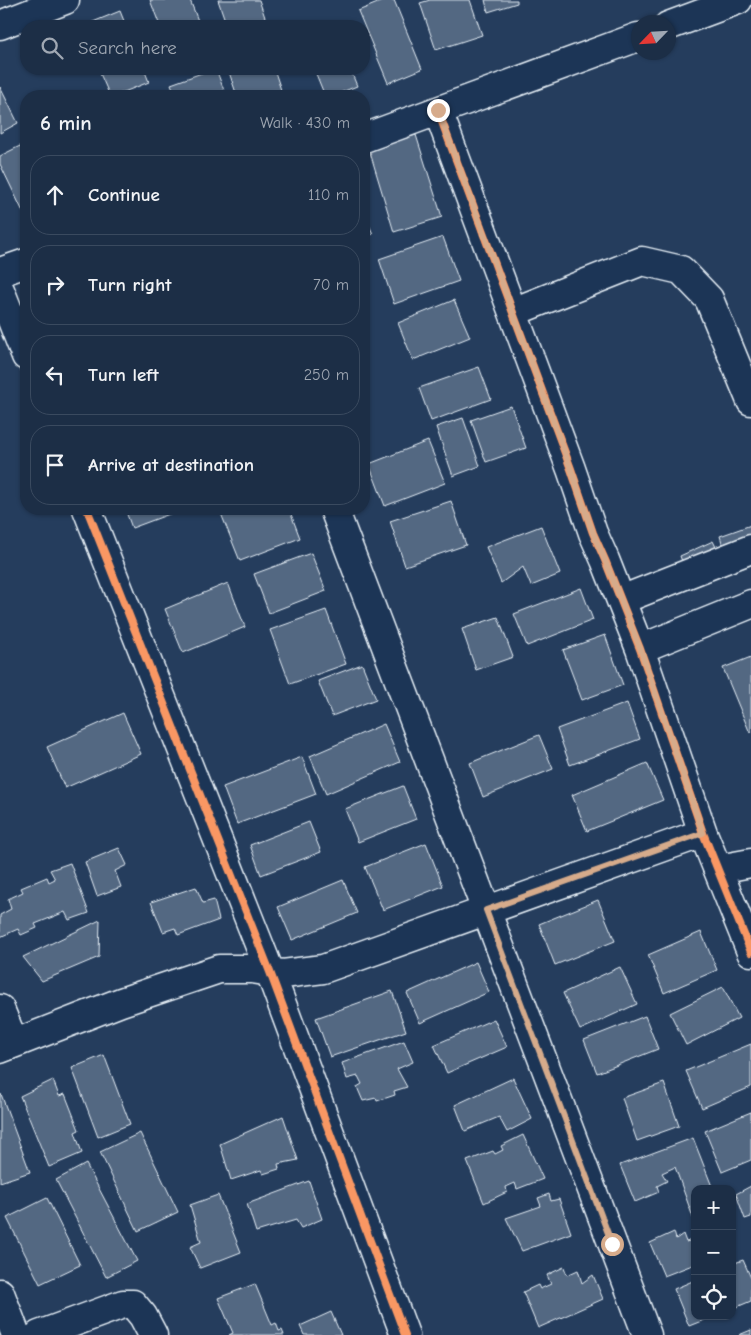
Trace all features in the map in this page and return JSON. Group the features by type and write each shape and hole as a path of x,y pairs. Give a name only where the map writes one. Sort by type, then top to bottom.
{"street":[{"path":"0,25 65,0"},
{"path":"676,23 738,0"},
{"path":"370,136 631,40"},
{"path":"438,110 571,469 590,526 640,648 703,833 751,952"},
{"path":"513,312 642,261 681,270 709,299 751,401"},
{"path":"0,272 20,265"},
{"path":"0,290 20,341"},
{"path":"89,515 270,972 405,1335"},
{"path":"336,515 647,1335"},
{"path":"621,600 751,549"},
{"path":"640,648 751,604"},
{"path":"0,1009 7,1046 121,1002 219,969 252,969 283,974 323,969 703,833"},
{"path":"718,869 751,863"},
{"path":"0,1293 16,1335"},
{"path":"39,1335 123,1304 132,1304 143,1316 153,1335"}],"building":[{"path":"150,0 190,0 198,20 158,20"},
{"path":"218,0 259,0 266,20 225,20"},
{"path":"385,0 394,0 422,69 388,83 370,40 370,20 362,20 358,11"},
{"path":"430,0 470,0 482,35 436,50 420,3"},
{"path":"485,0 517,0 517,3 488,12"},
{"path":"120,11 124,20 98,20"},
{"path":"101,75 146,75 149,82 129,90 107,90"},
{"path":"196,75 218,75 224,90 174,90 171,84"},
{"path":"230,75 276,75 281,90 235,90"},
{"path":"316,75 352,75 357,86 347,90 323,90"},
{"path":"0,87 18,123 0,133"},
{"path":"416,135 442,217 394,232 370,149"},
{"path":"20,146 20,206 0,164 0,156"},
{"path":"443,237 459,281 394,304 379,259"},
{"path":"454,300 470,337 413,360 398,323"},
{"path":"479,367 491,399 431,421 419,388"},
{"path":"511,406 526,448 486,462 471,420"},
{"path":"463,418 480,466 453,476 436,427"},
{"path":"428,441 445,483 385,506 370,464"},
{"path":"451,501 466,545 405,566 390,521"},
{"path":"127,515 167,515 132,528"},
{"path":"222,515 291,515 300,538 240,561"},
{"path":"751,525 751,539 724,549 720,536"},
{"path":"541,526 560,574 531,586 523,567 501,583 486,547"},
{"path":"713,541 717,549 683,564 680,556"},
{"path":"311,553 326,591 269,613 254,574"},
{"path":"228,583 245,627 183,653 165,609"},
{"path":"581,588 593,620 527,646 514,614"},
{"path":"326,610 346,664 290,684 270,630"},
{"path":"498,617 513,657 476,670 462,629"},
{"path":"605,635 623,685 582,700 563,650"},
{"path":"751,657 751,733 750,733 723,668"},
{"path":"362,664 376,699 332,716 318,681"},
{"path":"627,703 640,739 570,765 557,729"},
{"path":"123,713 141,754 65,788 47,747"},
{"path":"384,724 400,762 326,794 310,756"},
{"path":"539,735 553,769 483,797 470,763"},
{"path":"302,757 316,794 237,824 223,787"},
{"path":"647,763 663,800 587,831 572,795"},
{"path":"403,786 416,819 358,842 345,809"},
{"path":"309,822 321,852 261,875 250,845"},
{"path":"426,843 443,886 383,910 365,867"},
{"path":"119,848 127,865 115,871 121,887 97,896 85,862"},
{"path":"70,863 89,913 69,920 65,912 35,924 37,928 21,935 18,929 0,937 0,915 11,909 8,899 23,892 21,888 47,877 49,882 55,879 50,870"},
{"path":"343,880 357,913 292,940 278,907"},
{"path":"196,887 203,903 214,900 219,920 178,935 175,928 163,932 151,902"},
{"path":"598,900 615,941 555,965 539,924"},
{"path":"100,920 99,957 42,981 23,957"},
{"path":"701,932 717,970 664,993 648,955"},
{"path":"476,962 489,992 420,1023 407,993"},
{"path":"620,967 637,1004 580,1030 563,993"},
{"path":"723,987 739,1018 686,1045 670,1013"},
{"path":"392,991 406,1031 330,1057 316,1018"},
{"path":"645,1016 658,1049 597,1073 584,1040"},
{"path":"494,1019 507,1047 447,1073 434,1045"},
{"path":"404,1041 413,1062 397,1069 407,1087 394,1091 395,1095 377,1101 376,1098 363,1101 357,1087 362,1084 358,1076 347,1079 342,1063"},
{"path":"751,1044 751,1087 702,1108 686,1071"},
{"path":"104,1055 130,1124 98,1137 72,1068"},
{"path":"513,1078 532,1119 507,1132 499,1117 465,1131 455,1105"},
{"path":"53,1080 59,1096 65,1094 79,1130 75,1132 82,1153 49,1167 20,1096"},
{"path":"664,1083 679,1126 637,1141 622,1098"},
{"path":"0,1095 30,1172 0,1182"},
{"path":"751,1112 751,1160 722,1172 705,1131"},
{"path":"283,1116 298,1160 278,1164 279,1169 263,1174 261,1170 231,1180 220,1144"},
{"path":"140,1133 178,1212 138,1231 100,1152"},
{"path":"523,1135 543,1179 517,1189 515,1183 506,1187 507,1192 484,1203 467,1161 493,1151 495,1154 503,1150 501,1146"},
{"path":"693,1138 711,1185 691,1185 691,1212 675,1167 662,1173 667,1181 657,1186 659,1192 635,1202 620,1165"},
{"path":"86,1164 137,1261 106,1277 56,1180"},
{"path":"309,1181 322,1219 301,1228 296,1220 256,1232 247,1204"},
{"path":"751,1186 751,1217 745,1219 736,1194"},
{"path":"549,1194 551,1201 559,1199 571,1233 522,1251 506,1218 541,1206 538,1198"},
{"path":"218,1195 241,1252 200,1268 190,1247 201,1242 190,1205"},
{"path":"47,1198 80,1265 40,1284 7,1218"},
{"path":"674,1232 676,1239 683,1234 686,1242 691,1240 691,1266 664,1276 650,1243"},
{"path":"743,1260 751,1278 751,1301 736,1307 736,1275 736,1263"},
{"path":"564,1267 567,1275 578,1270 582,1283 593,1275 603,1299 538,1328 523,1292 538,1285 540,1289 551,1284 547,1275"},
{"path":"691,1282 691,1320 704,1320 689,1326 674,1289"},
{"path":"255,1284 272,1325 276,1323 279,1331 282,1330 284,1335 229,1335 233,1333 218,1298"},
{"path":"331,1312 341,1335 304,1335 300,1326"},
{"path":"751,1330 751,1335 739,1335"}],"cycle path":[{"path":"438,111 593,533 640,649 703,833 751,952"},
{"path":"89,515 270,972 405,1335"}],"route":[{"path":"438,110 593,533 640,648 703,833 486,910 612,1244"}]}
